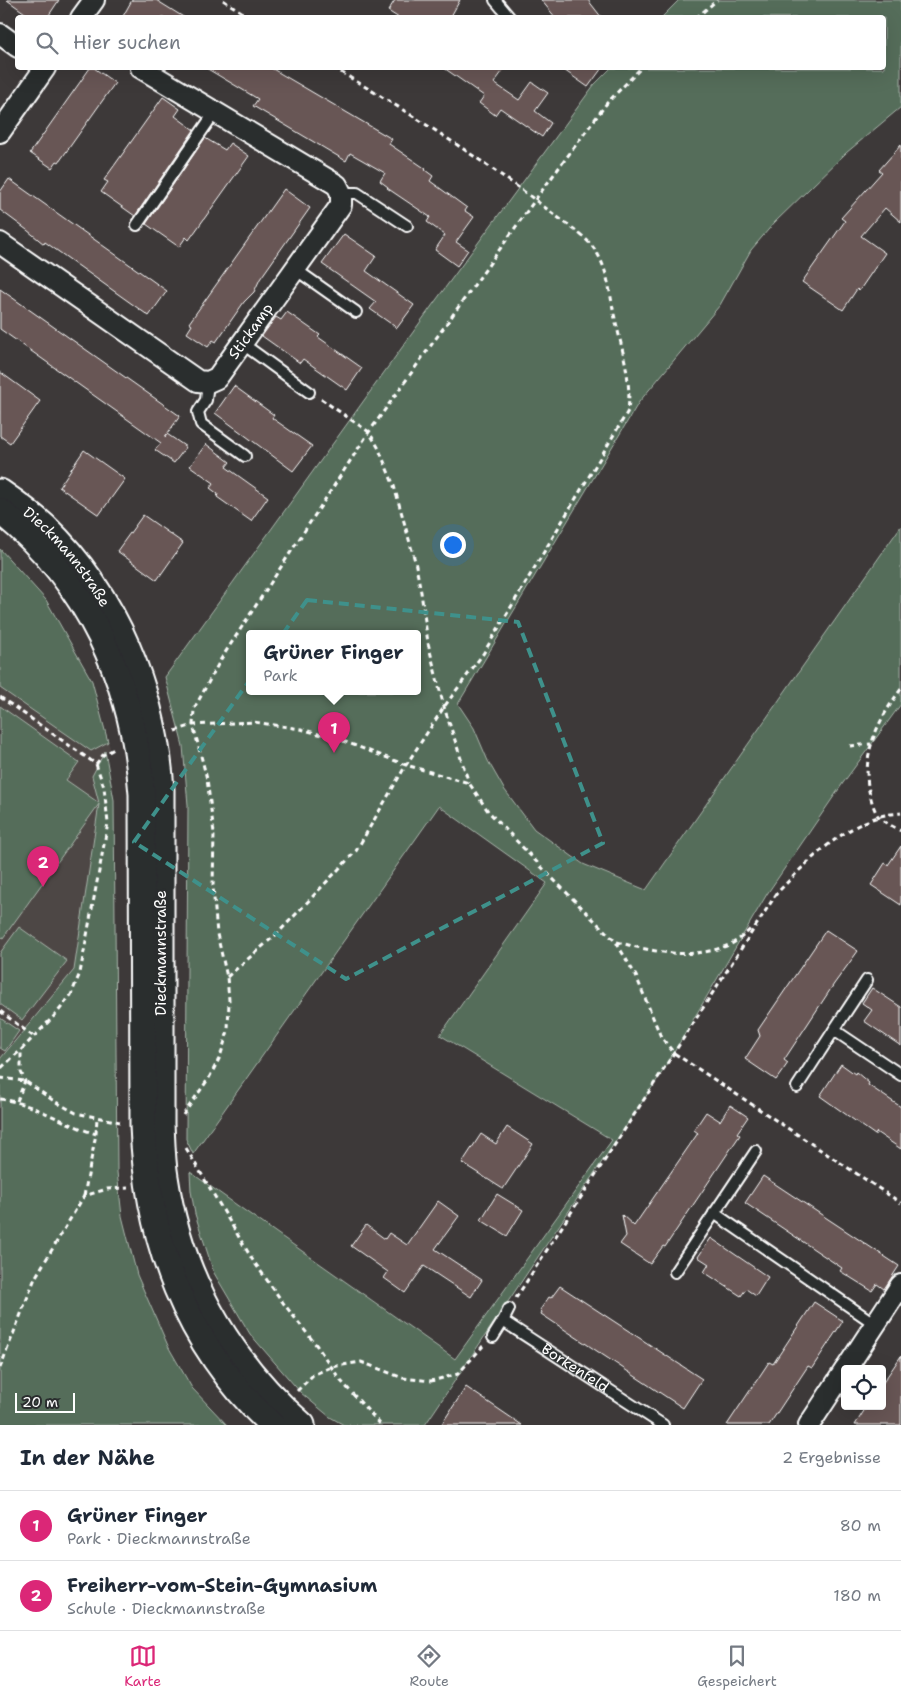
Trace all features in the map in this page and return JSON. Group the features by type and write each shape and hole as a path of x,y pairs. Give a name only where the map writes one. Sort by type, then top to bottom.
{"street":[{"path":"83,15 94,0"},
{"path":"0,34 15,45"},
{"path":"0,132 44,70"},
{"path":"144,70 337,185 341,193"},
{"name":"Stickamp","path":"208,382 217,378 243,344 340,205 341,193"},
{"path":"0,242 198,381 208,382"},
{"name":"Dieckmannstraße","path":"0,492 45,527 85,574 114,620 130,654 143,689 156,738 160,782 161,1124 164,1175 168,1199 185,1259 213,1318 241,1361 260,1385 302,1425"},
{"name":"Dieckmannstraße","path":"0,511 37,546 74,591 109,652 128,706 139,756 142,794 143,1125 144,1166 152,1212 168,1267 197,1330 227,1375 272,1425"},
{"path":"848,1365 901,1286"},
{"path":"809,1425 841,1376"}],"lane":[{"path":"495,0 508,15"},
{"path":"136,225 215,112"},
{"path":"341,193 357,193 407,226"},
{"path":"295,269 356,312"},
{"path":"243,344 309,392"},
{"path":"208,382 206,400 198,412 201,424 245,456"},
{"path":"797,1087 867,980"},
{"path":"834,1030 901,1075"},
{"path":"675,1272 756,1151"},
{"path":"714,1213 875,1324"},
{"path":"493,1337 509,1309"},
{"name":"Borkenfeld","path":"503,1321 663,1425"}],"path":[{"path":"222,0 247,15"},
{"path":"700,15 717,0"},
{"path":"226,977 278,934 356,851 406,765 483,654 628,411 630,397 628,379 604,266 596,251 579,234 535,200 406,111 337,70"},
{"path":"183,1123 184,1114 209,1078 220,1057 228,1031 229,1000 217,934 213,886 214,832 208,788 193,725 194,708 221,660 369,432 535,200 608,103 639,70"},
{"path":"309,392 369,432 378,447 394,486 407,530 421,592 428,644 444,708 469,783 488,811 616,942 636,976 661,1037 674,1053 901,1203"},
{"path":"901,689 883,717 871,744 867,765 870,796 879,817 901,831"},
{"path":"0,697 96,764 104,787 108,823 80,973 62,1007 0,1069"},
{"path":"173,732 193,725 254,722 300,729 343,741 406,765 469,783"},
{"path":"850,746 871,744"},
{"path":"96,764 103,755 121,746"},
{"path":"509,1309 777,893 804,865 854,828 879,817 901,813"},
{"path":"616,942 645,950 674,954 699,953 732,944 756,925"},
{"path":"0,1011 34,1037"},
{"path":"17,1101 25,1081 21,1072 21,1050"},
{"path":"0,1078 25,1081 54,1101 76,1113 115,1120 126,1124"},
{"path":"0,1099 17,1101 74,1127 96,1134"},
{"path":"0,1368 35,1278 84,1196 96,1134 97,1118"},
{"path":"185,1141 186,1150 252,1259 331,1367 380,1425"},
{"path":"84,1196 107,1189 131,1188"},
{"path":"293,1396 300,1386 313,1375 331,1367 361,1362 403,1378 431,1381 458,1374 493,1337"}],"highlighted area":[{"path":"307,600 518,622 603,843 346,979 134,842"}],"shaded area":[{"path":"0,549 46,600 92,681 110,748 103,755 99,804 74,970 0,1059"}],"green space":[{"path":"679,0 901,0 901,107 846,153 774,223 751,250 720,305 639,402 458,704 474,728 488,761 504,789 534,829 583,864 646,890 901,526 901,704 843,783 767,894 663,1071 425,1425 344,1425 330,1417 301,1393 250,1334 214,1273 195,1214 190,1172 455,1359 612,1140 440,1035 547,883 439,806 193,1154 186,1139 188,805 183,746 165,677 434,303 594,85 609,70 886,70 886,15 664,15"},
{"path":"0,549 46,600 92,681 108,742 91,751 0,688"},
{"path":"0,706 79,762 66,780 99,803 92,776 105,751 114,800 117,1172 122,1216 137,1275 169,1348 192,1388 227,1425 0,1425 0,1059 74,970 99,804 3,938 0,936"},
{"path":"19,927 67,961 22,1020 0,1004 0,953"},
{"path":"0,1018 19,1031 5,1051 0,1048"}],"building":[{"path":"7,0 59,0 49,15 28,15"},
{"path":"132,0 156,0 180,15 124,15"},
{"path":"395,0 460,0 452,15 394,15 388,11"},
{"path":"541,0 588,0 600,15 554,15"},
{"path":"89,70 97,70 115,83 59,162 57,161 52,168 30,153"},
{"path":"209,70 274,70 392,139 389,144 426,169 433,176 430,181 467,208 465,211 474,217 456,242 468,250 457,266 435,250 445,235 427,222 430,217 387,188 380,181 385,173 350,153 346,161 253,106 258,99"},
{"path":"447,70 504,70 494,83 519,100 532,82 548,93 535,111 551,123 542,137 500,108 495,115 479,103 484,96"},
{"path":"564,70 601,70 588,87"},
{"path":"163,97 180,109 175,116 194,130 135,216 101,192 108,182 104,180"},
{"path":"205,138 225,150 230,143 249,156 189,240 186,237 179,247 146,224"},
{"path":"901,145 901,222 885,208 861,236 885,253 859,291 857,289 843,310 802,282 845,221 841,218 882,172 879,170"},
{"path":"9,179 167,291 149,316 45,242 44,244 0,210 0,192"},
{"path":"284,189 310,208 260,279 254,292 244,302 216,342 213,340 208,347 187,333 192,325 189,323"},
{"path":"344,234 376,256 366,271 414,305 397,328 370,309 376,302 322,264"},
{"path":"0,289 180,416 167,434 186,447 174,463 155,450 161,443 0,329"},
{"path":"287,312 362,368 347,390 303,359 300,363 262,336 276,317 281,320"},
{"path":"0,372 40,401 10,443 0,436"},
{"path":"234,386 274,415 272,418 312,446 293,471 215,413"},
{"path":"206,444 230,462 226,467 268,497 251,521 217,497 218,494 210,488 214,483 190,466"},
{"path":"84,450 125,479 99,515 59,487"},
{"path":"143,515 183,543 157,580 117,551"},
{"path":"901,846 901,905 871,885 885,863 888,865"},
{"path":"826,930 858,951 784,1060 788,1063 776,1080 745,1059 760,1036 758,1030"},
{"path":"872,988 901,1007 901,1046 864,1021 872,1010 862,1003"},
{"path":"841,1064 855,1074 856,1072 869,1083 868,1085 901,1107 901,1149 876,1132 875,1135 820,1096"},
{"path":"730,1105 748,1117 737,1133 740,1135 665,1247 663,1246 650,1264 620,1244 626,1236 622,1215 634,1226 698,1133 694,1130 706,1112 720,1121"},
{"path":"507,1127 533,1144 503,1189 462,1163 481,1134 496,1144"},
{"path":"763,1176 899,1266 884,1289 877,1284 872,1291 840,1271 842,1268 745,1203"},
{"path":"497,1194 523,1210 507,1236 481,1220"},
{"path":"438,1201 459,1216 435,1249 482,1280 471,1297 424,1266 405,1293 384,1278 388,1272 351,1246 366,1225 385,1239 389,1233 407,1245"},
{"path":"711,1238 768,1277 756,1296 746,1289 741,1296 704,1272 709,1264 698,1257"},
{"path":"560,1286 702,1379 683,1408 541,1314 540,1310"},
{"path":"814,1302 843,1321 812,1368 808,1366 769,1425 727,1425 769,1362 773,1364"},
{"path":"901,1356 901,1425 855,1425 864,1410 886,1410 886,1378"},
{"path":"466,1387 522,1425 441,1425"}],"place":[{"name":"Grüner Finger","path":"334,753"},
{"name":"Freiherr-vom-Stein-Gymnasium","path":"43,887"}]}
